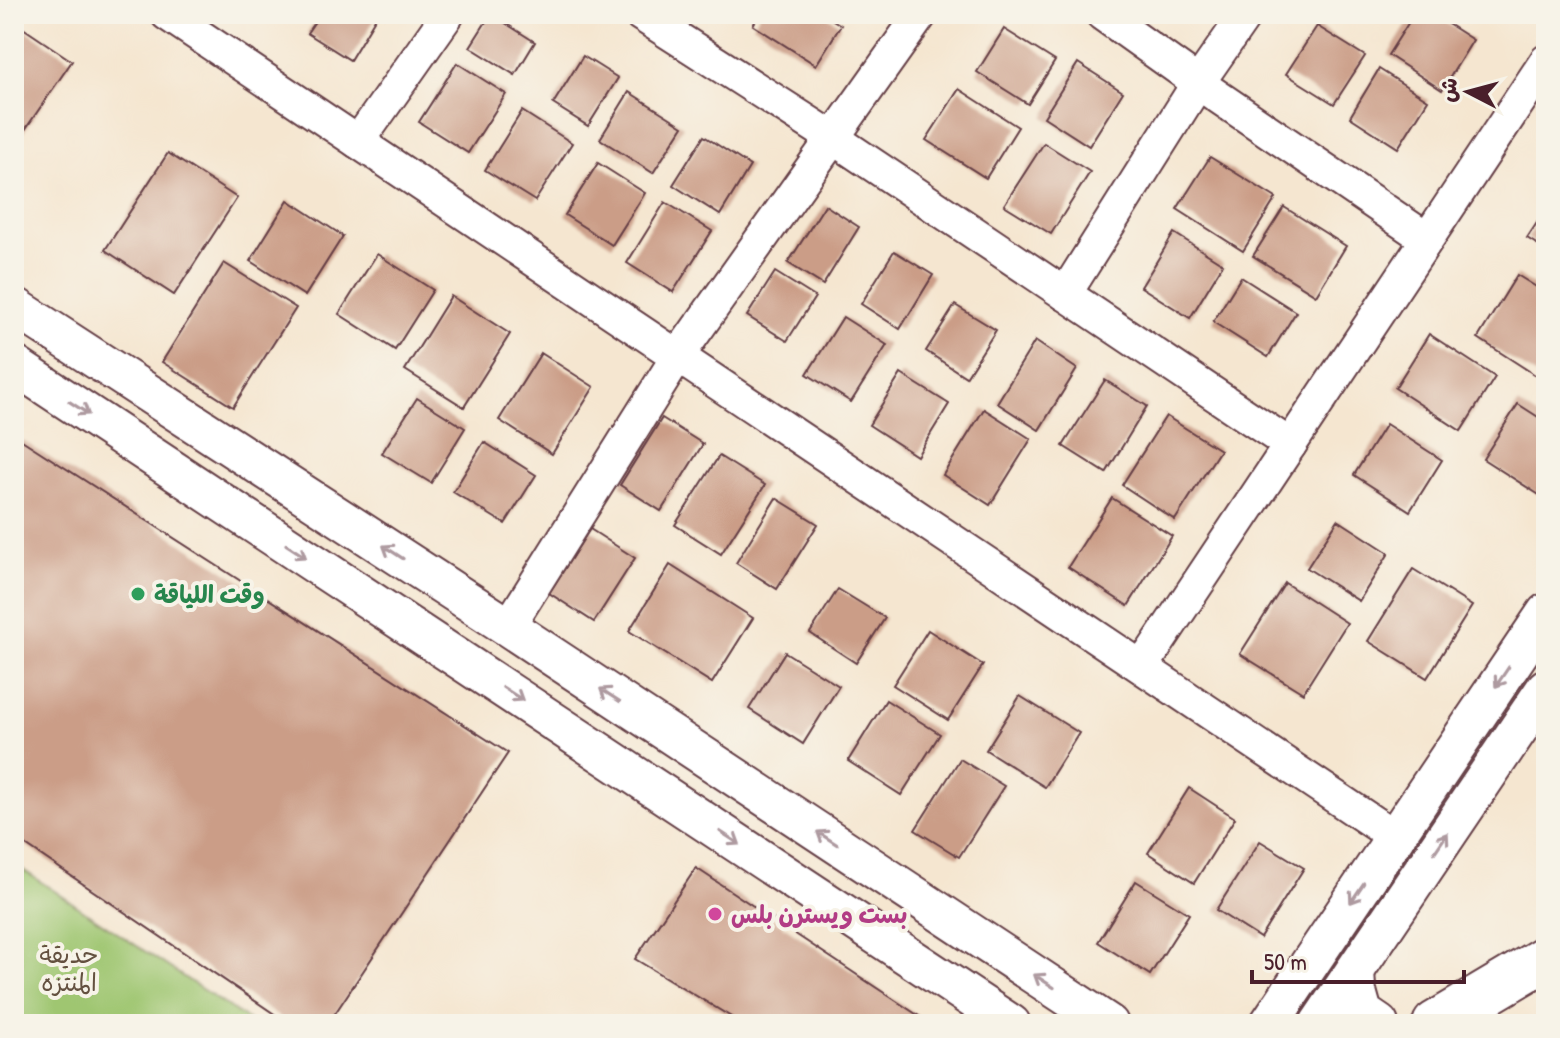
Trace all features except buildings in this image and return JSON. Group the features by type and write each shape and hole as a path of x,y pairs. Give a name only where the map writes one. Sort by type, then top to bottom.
{"main road":[{"path":"1435,1024 1546,958"}],"street":[{"path":"167,14 1395,837"},
{"path":"358,142 448,14"},
{"path":"640,14 833,138 1290,445"},
{"path":"508,627 678,356 921,14"},
{"path":"1102,14 1427,239"},
{"path":"1065,294 1198,83 1246,14"},
{"path":"1142,667 1546,61"},
{"path":"14,306 508,627 1109,1024"},
{"path":"14,365 1011,1024"},
{"path":"1269,1024 1546,613"},
{"path":"1319,1024 1546,688"},
{"path":"1355,971 1363,1013 1379,1024"}],"green space":[{"name":"حديقة المنتزه","path":"14,864 254,1024 14,1024"}],"place":[{"name":"وقت اللياقة","path":"138,594"},
{"name":"بست ويسترن بلس","path":"715,914"}]}
